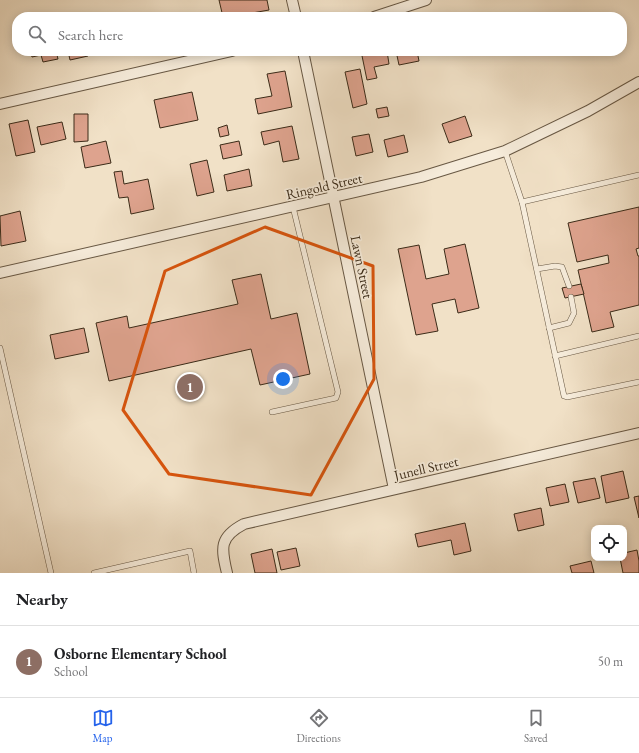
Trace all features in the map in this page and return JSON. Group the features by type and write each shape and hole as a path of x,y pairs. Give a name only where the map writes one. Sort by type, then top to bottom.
{"street":[{"path":"292,0 295,12"},
{"path":"389,12 426,0"},
{"path":"0,104 210,56"},
{"name":"Lawn Street","path":"304,56 394,489"},
{"name":"Ringold Street","path":"0,273 421,177 504,151 588,111 639,82"},
{"name":"Junell Street","path":"227,573 223,553 225,540 232,530 244,524 639,433"}],"lane":[{"path":"504,151 522,202 564,396 567,398 639,382"},
{"path":"522,202 639,175"},
{"path":"272,412 336,398 338,392 293,207"},
{"path":"537,269 555,266 562,267 569,286"},
{"path":"549,328 569,323 574,313 571,297"},
{"path":"555,356 639,336"},
{"path":"0,348 51,573"},
{"path":"94,573 190,551 194,573"}],"highlighted area":[{"path":"265,227 373,266 374,379 311,495 169,474 123,410 165,271"}],"building":[{"path":"219,0 267,0 269,10 258,12 222,12"},
{"path":"41,56 57,56 58,59 43,62"},
{"path":"69,56 88,56 70,60"},
{"path":"362,56 388,56 389,64 374,67 377,78 367,80"},
{"path":"397,56 418,56 419,61 399,65"},
{"path":"360,69 367,104 353,108 345,72"},
{"path":"285,71 292,107 258,114 255,99 272,96 267,74"},
{"path":"192,92 198,120 160,128 154,100"},
{"path":"387,107 389,116 378,118 376,109"},
{"path":"74,114 88,114 88,141 74,142"},
{"path":"465,116 472,136 449,143 442,124"},
{"path":"28,120 35,152 16,156 9,124"},
{"path":"62,122 66,139 41,145 37,127"},
{"path":"227,125 229,135 220,137 218,128"},
{"path":"292,126 299,159 283,162 279,141 264,145 261,132"},
{"path":"369,134 373,152 356,156 352,137"},
{"path":"404,135 408,152 388,157 384,140"},
{"path":"106,141 111,163 85,168 81,147"},
{"path":"239,141 242,155 223,159 220,145"},
{"path":"207,160 214,192 197,196 190,164"},
{"path":"249,169 252,186 227,191 224,175"},
{"path":"122,171 124,184 148,179 154,209 131,214 128,197 119,198 114,172"},
{"path":"639,207 639,248 636,249 639,256 639,305 610,312 614,327 592,332 578,270 609,263 608,255 577,262 568,223"},
{"path":"20,211 26,241 1,246 0,216"},
{"path":"465,244 479,308 458,313 455,299 432,304 438,331 416,335 398,249 419,245 426,279 449,274 444,249"},
{"path":"261,274 271,319 297,313 310,374 260,385 251,349 109,381 96,323 127,316 129,328 238,304 232,280"},
{"path":"581,284 584,294 565,298 562,288"},
{"path":"84,328 89,352 55,359 50,335"},
{"path":"623,471 629,498 606,503 601,476"},
{"path":"595,478 600,498 578,503 573,482"},
{"path":"565,484 569,502 550,506 546,488"},
{"path":"639,496 639,518 634,497"},
{"path":"541,508 544,525 518,531 514,514"},
{"path":"465,523 471,551 454,555 451,540 418,547 415,534"},
{"path":"296,548 300,566 281,570 277,552"},
{"path":"272,549 277,573 255,573 251,554"},
{"path":"637,550 639,573 623,573 621,561 627,561 627,552"},
{"path":"591,561 594,573 572,573 570,566"}],"place":[{"name":"Osborne Elementary School","path":"190,387"}]}
